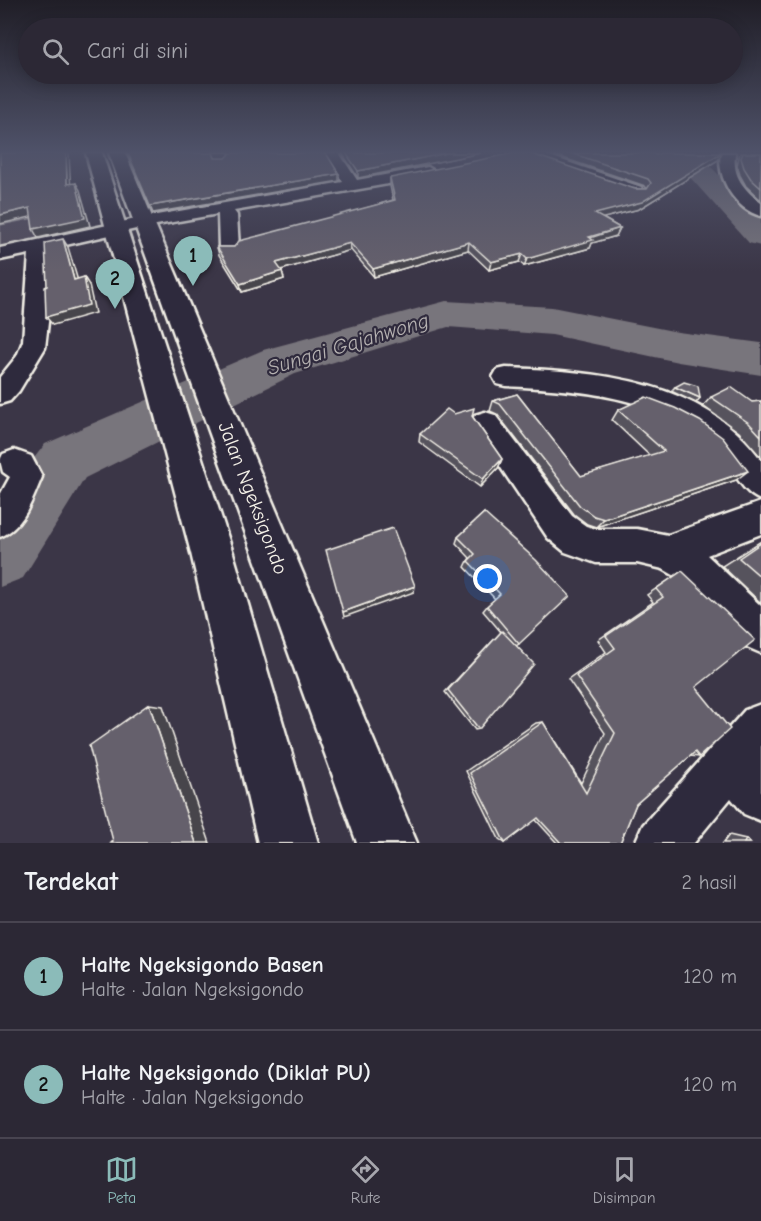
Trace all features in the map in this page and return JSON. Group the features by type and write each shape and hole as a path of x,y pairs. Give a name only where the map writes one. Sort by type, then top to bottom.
{"main road":[{"path":"105,192 212,553 288,843"},
{"name":"Jalan Ngeksigondo","path":"133,192 387,843"}],"street":[{"path":"0,254 145,222 317,192"},
{"path":"739,192 761,211"},
{"path":"223,209 228,214 229,248"},
{"path":"0,394 10,384 34,347 40,262 38,246"},
{"path":"506,377 561,379 621,386 660,400 695,417 723,436 761,486"},
{"path":"485,423 560,527 577,540 596,546 636,546 668,553 690,564 761,633"},
{"path":"0,521 16,500 26,477 20,465 14,463"},
{"path":"668,553 761,518"},
{"path":"746,744 761,797"},
{"path":"661,843 746,744"}],"shaded area":[{"path":"58,213 63,237 0,251 0,225"}],"building":[{"path":"0,192 78,192 85,218 33,229 30,208 0,215"},
{"path":"144,192 231,192 150,206"},
{"path":"393,192 658,192 642,202 595,214 620,228 589,237 593,240 527,259 522,254 491,262 469,242 373,269 350,243 276,263 282,271 240,284 217,247 234,247 239,241 395,200"},
{"path":"63,239 74,280 84,277 89,305 46,317 45,243"},
{"path":"684,382 698,386 700,398 675,387"},
{"path":"731,387 752,402 761,401 761,436 749,423 711,397"},
{"path":"517,394 581,476 664,451 618,410 646,397 700,421 723,438 748,471 604,519 594,516 580,506 500,404 493,401"},
{"path":"474,408 472,416 502,459 483,479 420,434 447,409 454,414"},
{"path":"484,513 536,560 570,596 519,644 487,606 500,594 468,561 475,554 458,537"},
{"path":"393,528 415,586 343,612 326,550"},
{"path":"761,543 761,577 739,558"},
{"path":"682,571 755,640 696,687 730,729 699,757 695,752 636,804 620,843 561,843 538,818 505,843 470,773 543,722 586,793 615,733 576,676 615,648 606,636 663,597 656,589"},
{"path":"502,631 534,664 479,729 448,690"},
{"path":"149,704 196,843 111,843 113,841 89,746"}],"waterway":[{"name":"Sungai Gajahwong","path":"720,192 761,236"},
{"name":"Sungai Gajahwong","path":"0,555 65,461 279,362 446,314 552,321 678,347 761,359"}],"place":[{"name":"Halte Ngeksigondo Basen","path":"193,286"},
{"name":"Halte Ngeksigondo (Diklat PU)","path":"115,309"}]}
